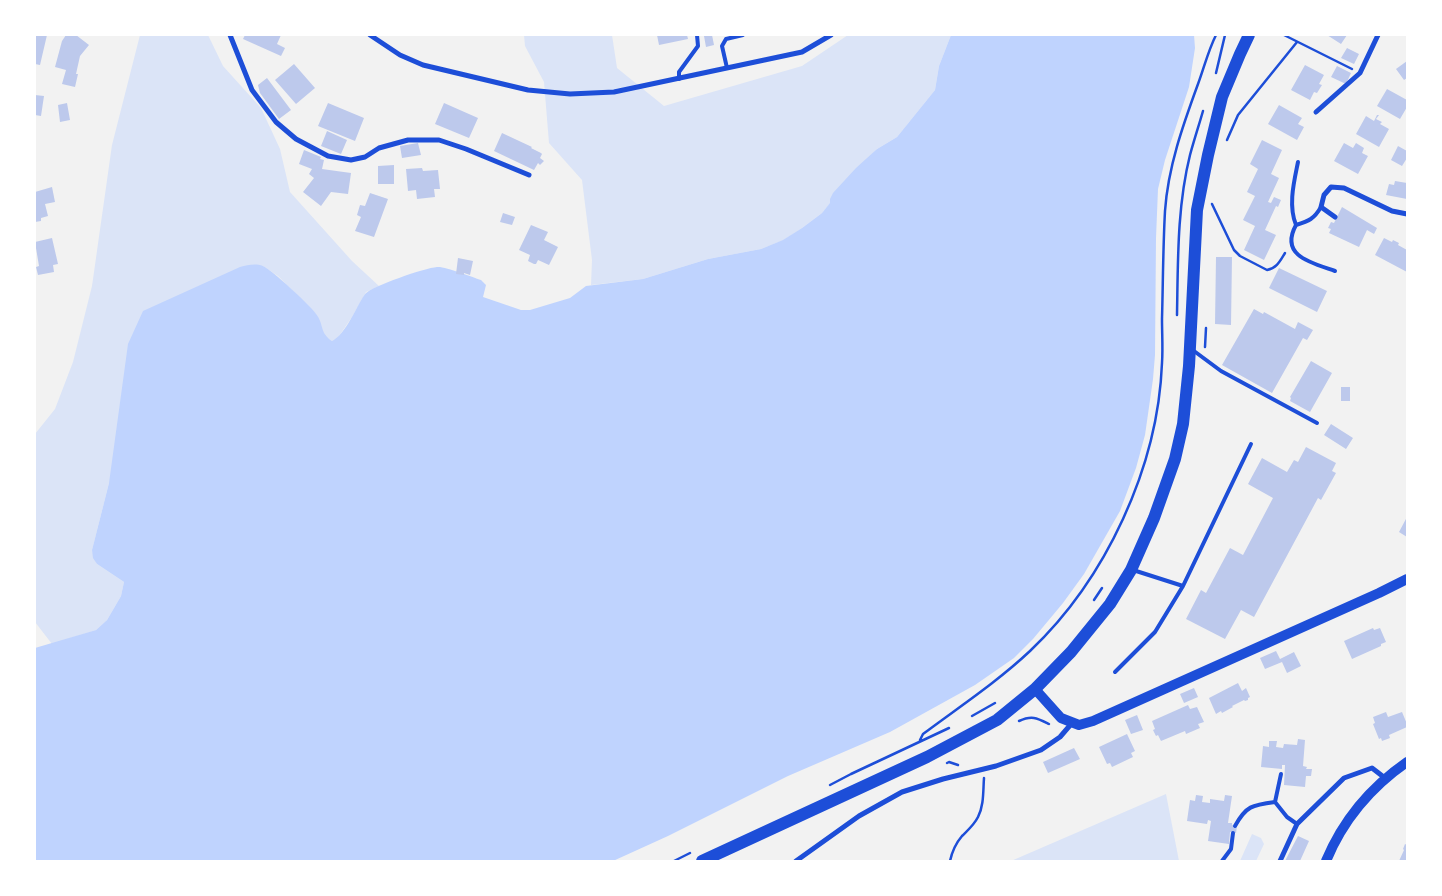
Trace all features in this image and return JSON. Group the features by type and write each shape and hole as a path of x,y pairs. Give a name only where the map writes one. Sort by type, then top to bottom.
{"main road":[{"path":"702,861 928,758 997,720 1035,689 1071,652 1110,604 1130,570 1154,518 1174,459 1183,424 1190,348 1197,210 1222,97 1250,35"},
{"path":"1035,689 1061,718 1079,725 1094,722 1378,594 1407,579"},
{"path":"1326,861 1345,824 1365,798 1385,778 1407,762"}],"street":[{"path":"230,35 252,90 276,122 296,139 328,156 351,160 365,157 379,148 408,140 439,140 529,175"},
{"path":"370,35 400,55 423,65 528,90 570,94 614,92 802,52 831,35"},
{"path":"1316,112 1360,73 1378,35"},
{"path":"1335,217 1321,207 1324,195 1330,187 1344,188 1392,211 1407,214"},
{"path":"796,861 860,816 902,792 984,769 1040,750 1063,734 1072,723"},
{"path":"1280,861 1297,824 1344,778 1372,768 1385,778"}],"lane":[{"path":"679,79 679,72 698,46 697,35"},
{"path":"727,68 722,46 726,39 743,35"},
{"path":"1296,225 1293,216 1293,187 1298,162"},
{"path":"1321,207 1309,221 1296,225 1291,234 1291,243 1294,252 1302,259 1335,271"},
{"path":"1190,348 1221,371 1317,423"},
{"path":"1115,672 1155,632 1183,586 1251,444"},
{"path":"1130,570 1183,586"},
{"path":"1275,802 1281,774"},
{"path":"1275,802 1287,817 1297,824"},
{"path":"1234,826 1247,808 1275,802"},
{"path":"1222,861 1231,849 1233,833"}],"path":[{"path":"920,742 923,734 1006,672 1030,651 1062,618 1094,572 1126,514 1143,470 1156,421 1162,364 1165,210 1168,186 1176,148 1216,35"},
{"path":"1214,79 1224,35"},
{"path":"1284,35 1354,70"},
{"path":"1226,142 1238,115 1297,42"},
{"path":"1176,320 1180,225 1184,188 1190,155 1205,105"},
{"path":"1211,212 1212,204 1234,250 1240,256 1267,270 1273,269 1278,265 1291,243"},
{"path":"1205,359 1206,322"},
{"path":"1094,600 1105,584"},
{"path":"965,720 1000,698"},
{"path":"1013,725 1028,717 1037,718 1063,734"},
{"path":"827,787 950,728"},
{"path":"949,762 957,758"},
{"path":"950,861 953,850 961,837 977,819 983,805 984,769"},
{"path":"674,861 691,853"}],"shaded area":[{"path":"140,35 208,35 223,66 261,108 280,149 290,192 352,261 379,286 366,292 337,339 332,341 323,333 317,315 278,276 263,266 109,483 92,550 97,564 124,582 121,596 107,620 96,630 52,644 35,622 35,434 55,409 73,362 92,286 112,145"},
{"path":"524,35 612,35 617,68 664,106 802,66 848,35 951,35 939,66 935,90 897,137 877,149 822,213 802,228 784,240 761,249 708,259 643,279 591,285 592,260 582,180 549,143 544,82 525,46"},
{"path":"1166,794 1179,861 1011,861"},
{"path":"1252,834 1261,838 1264,844 1256,861 1240,861"}],"water":[{"path":"951,35 1194,35 1195,48 1189,87 1165,160 1158,189 1155,355 1145,435 1136,468 1120,511 1084,574 1033,639 1014,658 975,685 890,732 788,776 668,836 613,861 35,861 35,648 96,630 107,620 121,596 124,582 97,564 93,558 92,550 109,483 128,344 143,311 240,267 257,265 263,266 274,274 308,304 317,315 324,332 332,341 342,333 365,294 399,278 431,268 446,268 481,280 486,285 483,297 521,310 530,310 570,298 586,286 643,279 708,259 761,249 783,240 822,213 830,203 833,193 856,168 877,149 897,137 935,90 939,66"}],"building":[{"path":"35,35 47,35 40,65 35,64"},
{"path":"66,35 76,35 89,45 80,56 75,87 62,84 66,70 55,67 62,41"},
{"path":"245,35 281,35 277,44 285,48 281,56 243,39"},
{"path":"657,35 687,35 688,39 659,45"},
{"path":"712,35 714,45 706,47 704,36"},
{"path":"1327,35 1347,35 1341,44"},
{"path":"1347,48 1359,54 1354,64 1341,58"},
{"path":"1407,61 1407,78 1404,80 1396,69"},
{"path":"294,64 315,88 296,104 275,80"},
{"path":"1305,65 1324,75 1319,84 1322,85 1317,93 1314,92 1310,100 1291,90"},
{"path":"1337,66 1351,73 1346,84 1331,77"},
{"path":"267,78 291,110 279,119 260,93 258,85"},
{"path":"1387,89 1407,100 1407,107 1400,119 1377,106"},
{"path":"35,95 44,96 41,116 35,115"},
{"path":"67,103 70,120 60,122 58,105"},
{"path":"328,103 364,118 355,141 318,126"},
{"path":"444,103 478,118 469,138 435,124"},
{"path":"1279,105 1302,118 1298,124 1304,127 1297,140 1268,124"},
{"path":"1377,115 1379,115 1376,119 1382,122 1380,124 1389,129 1379,147 1356,134 1366,116 1374,121"},
{"path":"327,131 347,140 341,154 321,146"},
{"path":"502,133 541,153 540,158 544,161 540,165 538,163 534,170 494,151"},
{"path":"1262,140 1282,150 1271,174 1279,178 1268,202 1271,203 1274,197 1281,200 1278,207 1276,206 1265,230 1276,235 1264,260 1244,250 1255,226 1243,220 1255,196 1247,192 1258,169 1250,164"},
{"path":"418,143 421,155 402,158 400,146"},
{"path":"1344,143 1353,148 1356,143 1364,148 1362,153 1368,156 1358,174 1334,161"},
{"path":"1398,146 1407,151 1407,158 1402,166 1391,160"},
{"path":"304,150 324,160 322,169 351,173 348,194 331,192 321,206 303,192 314,178 309,174 312,169 299,164"},
{"path":"394,165 394,184 378,184 378,166"},
{"path":"422,168 423,171 438,170 440,189 434,189 435,197 417,199 416,190 408,191 406,169"},
{"path":"1395,181 1407,183 1407,199 1386,195 1389,184 1394,185"},
{"path":"52,187 55,202 45,204 48,216 41,218 41,221 35,222 35,192"},
{"path":"370,193 388,199 374,237 355,231 361,217 357,215 360,205 365,206"},
{"path":"1342,207 1377,228 1374,234 1367,230 1359,247 1329,233 1331,229 1328,228 1331,222 1334,223"},
{"path":"503,213 515,217 512,225 500,222"},
{"path":"531,225 548,232 544,240 558,247 549,265 538,260 536,264 528,261 530,255 519,250"},
{"path":"52,238 58,264 53,265 54,272 38,275 36,267 39,266 35,242"},
{"path":"1384,238 1399,243 1398,245 1407,250 1407,272 1375,255"},
{"path":"1216,257 1232,257 1231,325 1215,324"},
{"path":"458,258 473,261 470,275 464,273 464,275 456,274"},
{"path":"1279,268 1327,291 1317,312 1269,288"},
{"path":"1254,309 1263,314 1264,312 1295,329 1298,322 1313,330 1307,340 1303,338 1272,393 1222,365"},
{"path":"1311,361 1332,373 1310,412 1290,401 1290,397"},
{"path":"1341,387 1350,387 1350,401 1341,401"},
{"path":"1331,424 1353,438 1346,449 1324,435"},
{"path":"1306,447 1336,463 1332,471 1336,473 1321,500 1318,498 1254,617 1241,610 1225,639 1186,619 1201,590 1206,593 1230,548 1243,555 1273,498 1248,484 1262,458 1287,472 1294,460 1298,462"},
{"path":"1407,517 1407,537 1399,532"},
{"path":"1373,628 1374,630 1380,628 1386,642 1352,659 1344,641"},
{"path":"1276,651 1280,659 1294,652 1301,666 1287,673 1282,662 1265,669 1260,658"},
{"path":"1238,683 1242,691 1246,688 1250,697 1248,700 1244,700 1222,713 1221,711 1216,714 1209,698"},
{"path":"1194,688 1198,697 1184,703 1180,694"},
{"path":"1188,705 1190,709 1197,707 1204,722 1198,724 1200,728 1186,734 1185,731 1161,741 1153,730 1155,729 1152,721"},
{"path":"1386,712 1388,717 1402,712 1407,727 1389,735 1390,738 1382,741 1381,738 1379,739 1373,724 1375,723 1373,717"},
{"path":"1137,715 1143,730 1131,734 1125,720"},
{"path":"1127,734 1135,751 1131,753 1133,757 1112,767 1110,763 1107,764 1099,747"},
{"path":"1298,739 1305,740 1303,766 1307,767 1306,769 1312,769 1311,776 1306,776 1305,787 1284,785 1285,765 1282,765 1282,769 1261,767 1263,746 1269,747 1269,741 1277,741 1276,747 1283,748 1284,744 1297,745"},
{"path":"1074,748 1080,759 1048,773 1043,762"},
{"path":"1196,795 1203,796 1202,802 1210,803 1210,799 1224,801 1225,795 1232,796 1228,823 1237,826 1236,833 1230,832 1229,844 1208,841 1211,821 1208,820 1207,824 1187,821 1190,800 1195,801"},
{"path":"1298,836 1309,841 1300,861 1285,861"},
{"path":"1405,844 1407,845 1407,861 1399,861 1404,850"}]}
